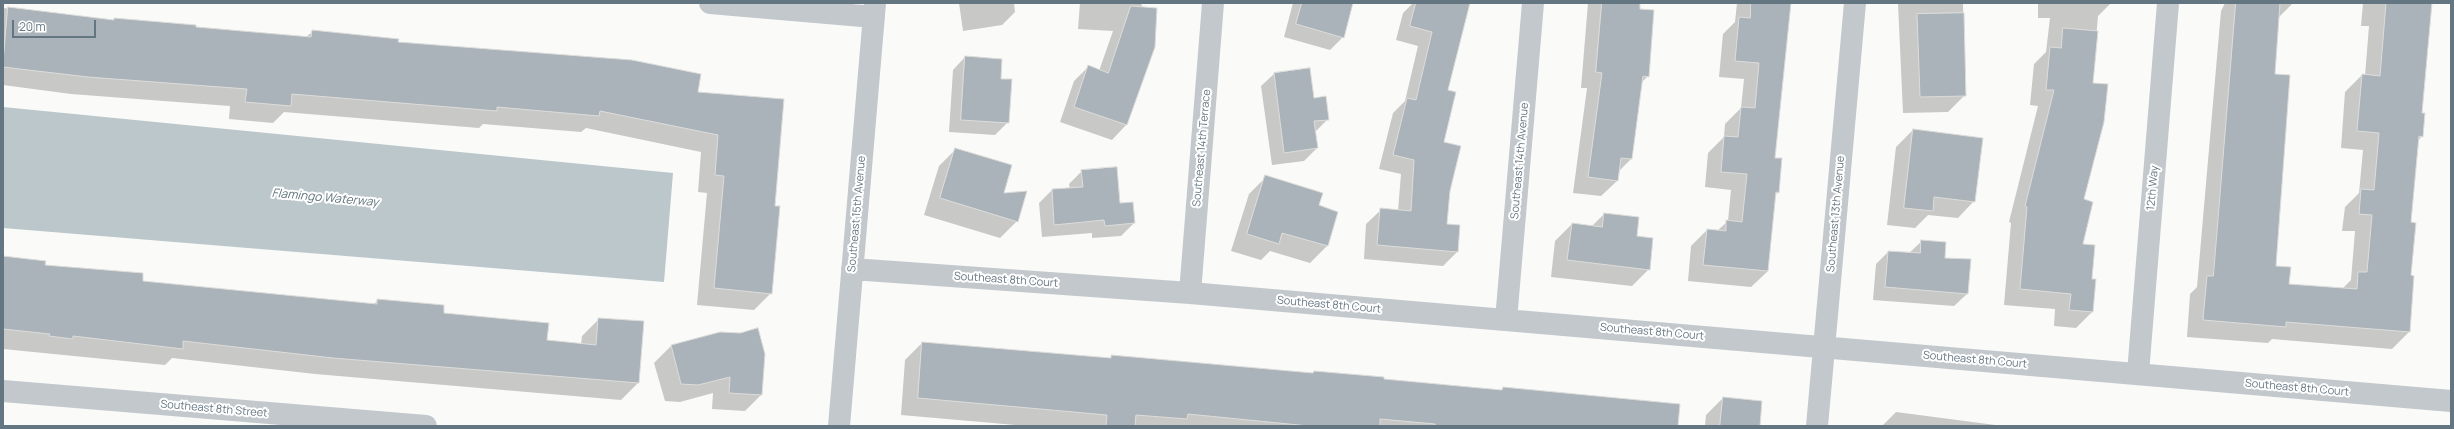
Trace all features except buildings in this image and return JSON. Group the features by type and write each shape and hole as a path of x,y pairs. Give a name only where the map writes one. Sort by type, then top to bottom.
{"street":[{"path":"710,3 874,10"},
{"name":"Southeast 14th Terrace","path":"1190,293 1213,3"},
{"name":"Southeast 14th Avenue","path":"1506,320 1533,3"},
{"name":"Southeast 13th Avenue","path":"1817,426 1855,3"},
{"name":"12th Way","path":"2138,373 2168,3"},
{"name":"Southeast 15th Avenue","path":"839,426 874,10"},
{"name":"Southeast 8th Court","path":"852,269 1190,293 2451,401"},
{"name":"Southeast 8th Street","path":"3,391 426,426"}],"water":[{"name":"Flamingo Waterway","path":"3,107 673,173 664,282 3,228"}]}
